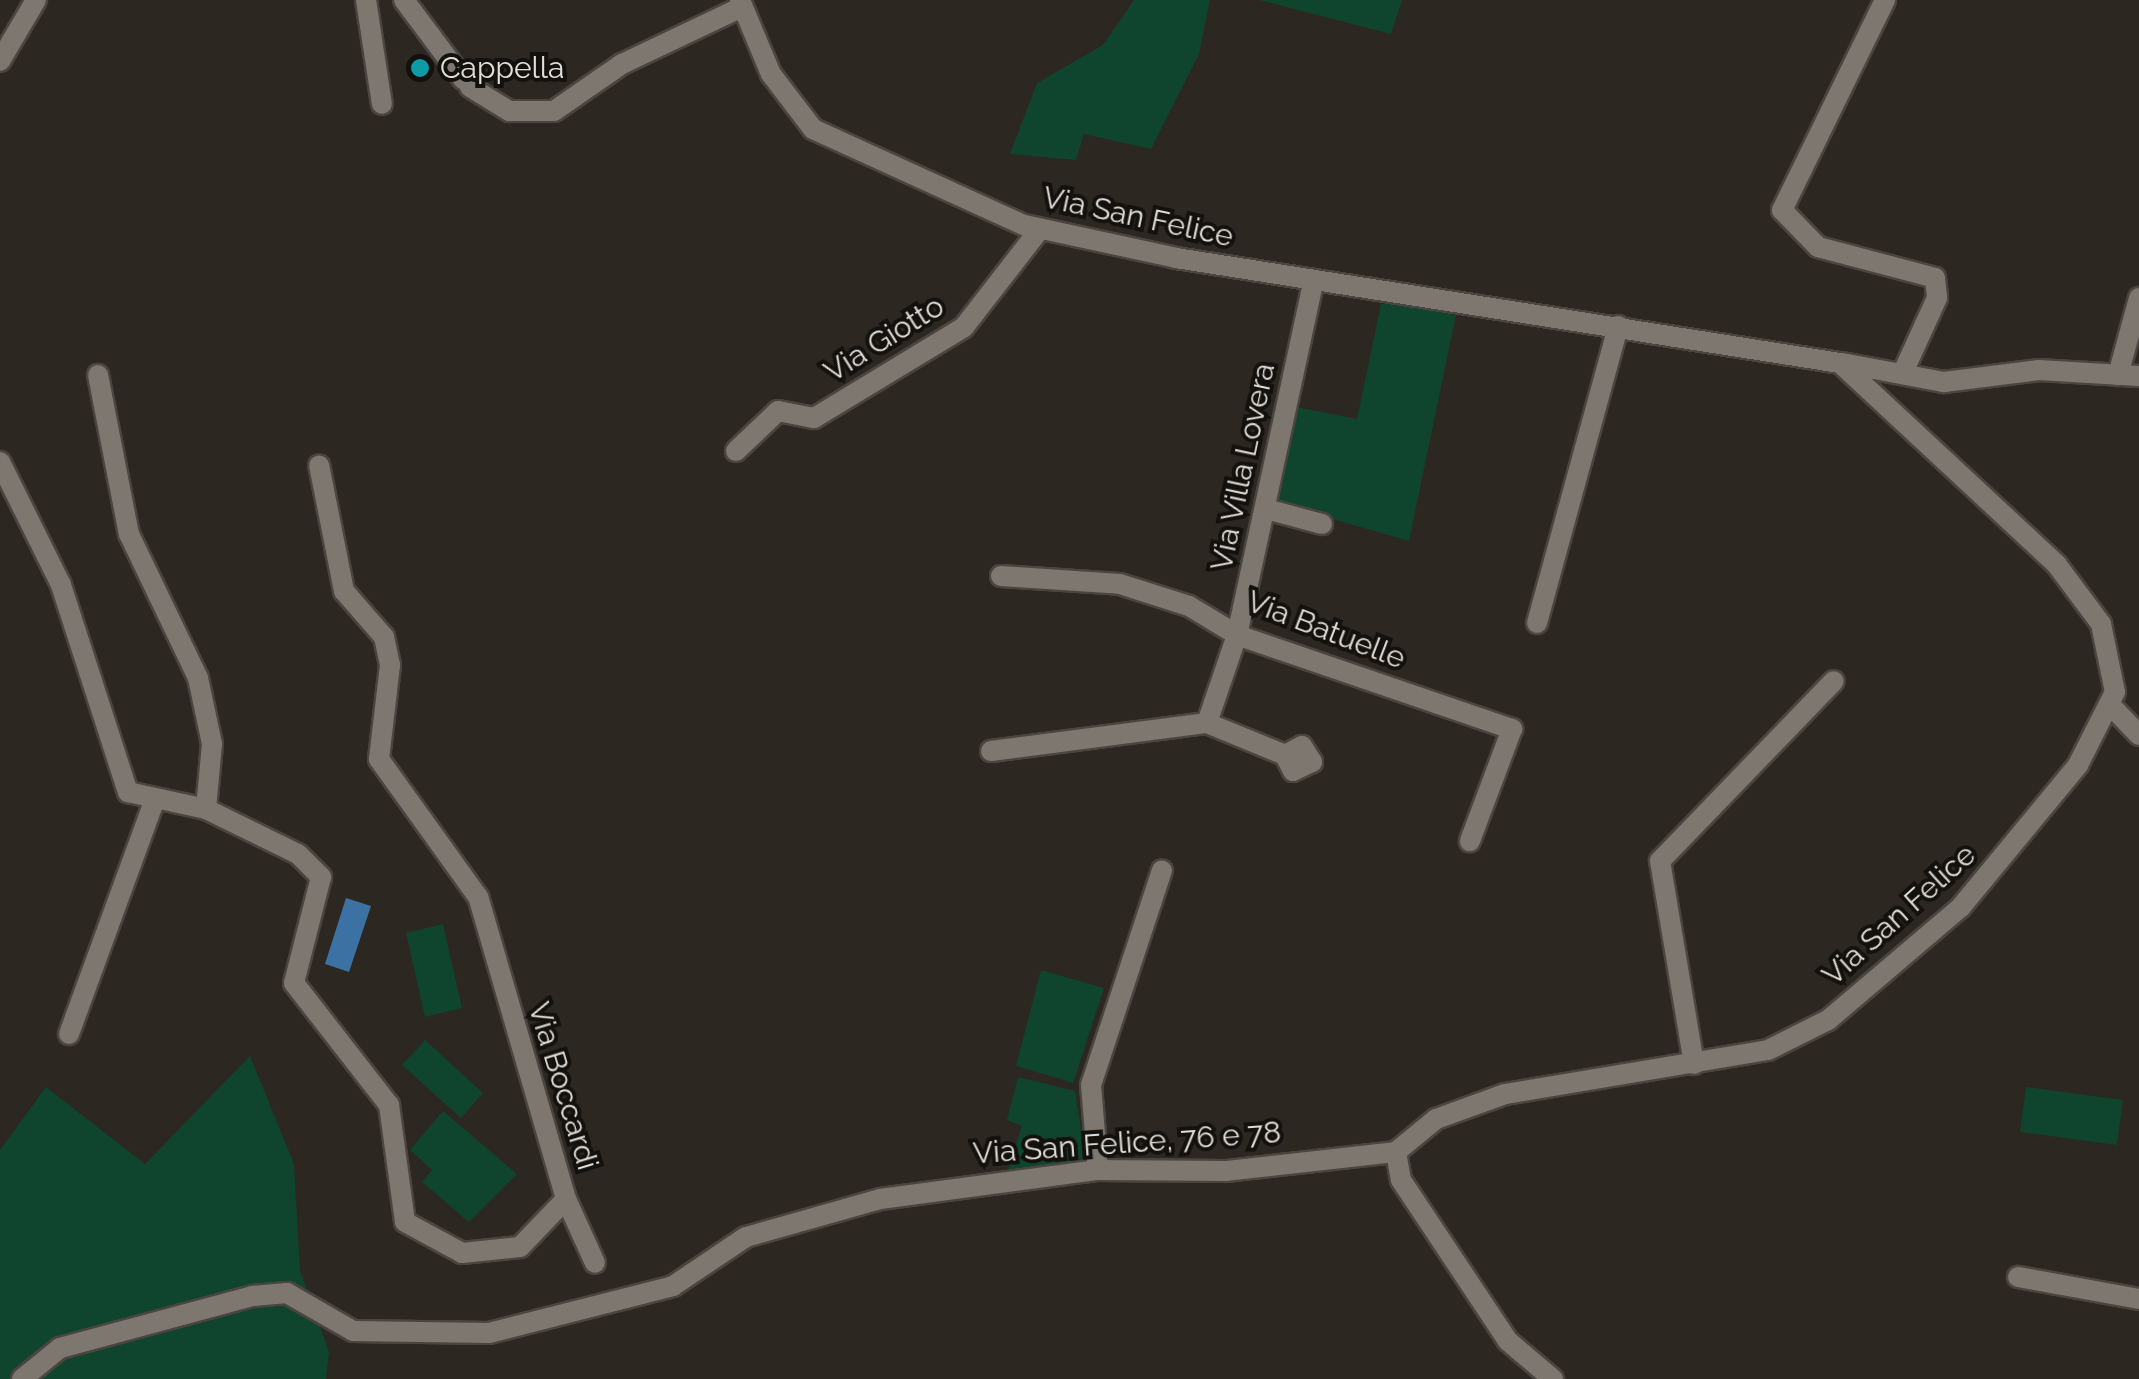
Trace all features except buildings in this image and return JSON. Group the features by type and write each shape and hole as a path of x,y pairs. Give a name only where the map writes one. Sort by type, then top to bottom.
{"street":[{"path":"0,61 36,0"},
{"path":"366,0 382,104"},
{"path":"404,0 466,83 532,114 590,89 740,4"},
{"path":"1885,0 1824,110 1782,210 1818,247 1934,278 1937,298 1905,368"},
{"name":"Via San Felice","path":"740,4 771,74 814,129 1040,230 1314,280 1840,363 1905,368 1944,382 2022,371 2128,376"},
{"name":"Via Giotto","path":"736,451 778,410 814,418 964,327 1040,230"},
{"name":"Via Villa Lovera","path":"1207,724 1236,636 1314,280"},
{"path":"2128,376 2139,298"},
{"path":"1537,623 1618,326"},
{"path":"1840,363 2070,580 2108,639 2112,708 2139,735"},
{"path":"98,374 129,534 198,678 212,744 206,810"},
{"path":"0,462 61,585 128,792 154,802 69,1034"},
{"name":"Via Boccardi","path":"154,802 206,810 298,854 321,877 294,982 390,1105 405,1222 462,1253 520,1247 566,1199 478,897 380,759 384,637 344,591 318,465"},
{"path":"1266,509 1322,524"},
{"name":"Via Batuelle","path":"1001,576 1120,584 1189,606 1236,636 1512,729 1470,841"},
{"path":"1694,1064 1660,861 1834,681"},
{"name":"Via San Felice","path":"1396,1152 1436,1119 1505,1094 1768,1050 1828,1020 1960,907 2036,825 2112,708"},
{"path":"991,751 1207,724 1285,755"},
{"path":"1098,1170 1091,1085 1162,870"},
{"path":"1396,1152 1401,1180 1508,1341 1553,1379"},
{"name":"Via San Felice, 76 e 78","path":"22,1379 60,1348 253,1296 287,1294 353,1331 443,1338 612,1305 673,1286 782,1223 972,1182 1098,1170 1226,1171 1396,1152"},
{"path":"566,1199 595,1264"},
{"path":"2018,1277 2139,1299"},
{"path":"604,1284 612,1305"}],"green space":[{"path":"1134,0 1210,0 1199,54 1151,149 1084,134 1076,160 1010,154 1037,83 1103,45"},
{"path":"1259,0 1402,0 1391,34"},
{"path":"1397,303 1456,315 1409,541 1277,503 1296,407 1357,419 1381,304"},
{"path":"443,924 462,1008 425,1017 406,933"},
{"path":"1041,970 1104,988 1073,1083 1016,1066"},
{"path":"425,1040 483,1093 461,1118 402,1065"},
{"path":"250,1056 294,1164 300,1271 329,1352 326,1379 0,1379 0,1150 46,1087 145,1164"},
{"path":"1018,1077 1075,1091 1086,1161 1008,1170 1022,1126 1007,1120"},
{"path":"2026,1087 2123,1100 2117,1145 2020,1132"},
{"path":"443,1111 517,1174 469,1222 422,1182 432,1170 410,1150"}],"water":[{"path":"346,898 371,906 349,972 325,964"}],"place":[{"name":"Cappella","path":"420,68"}]}
